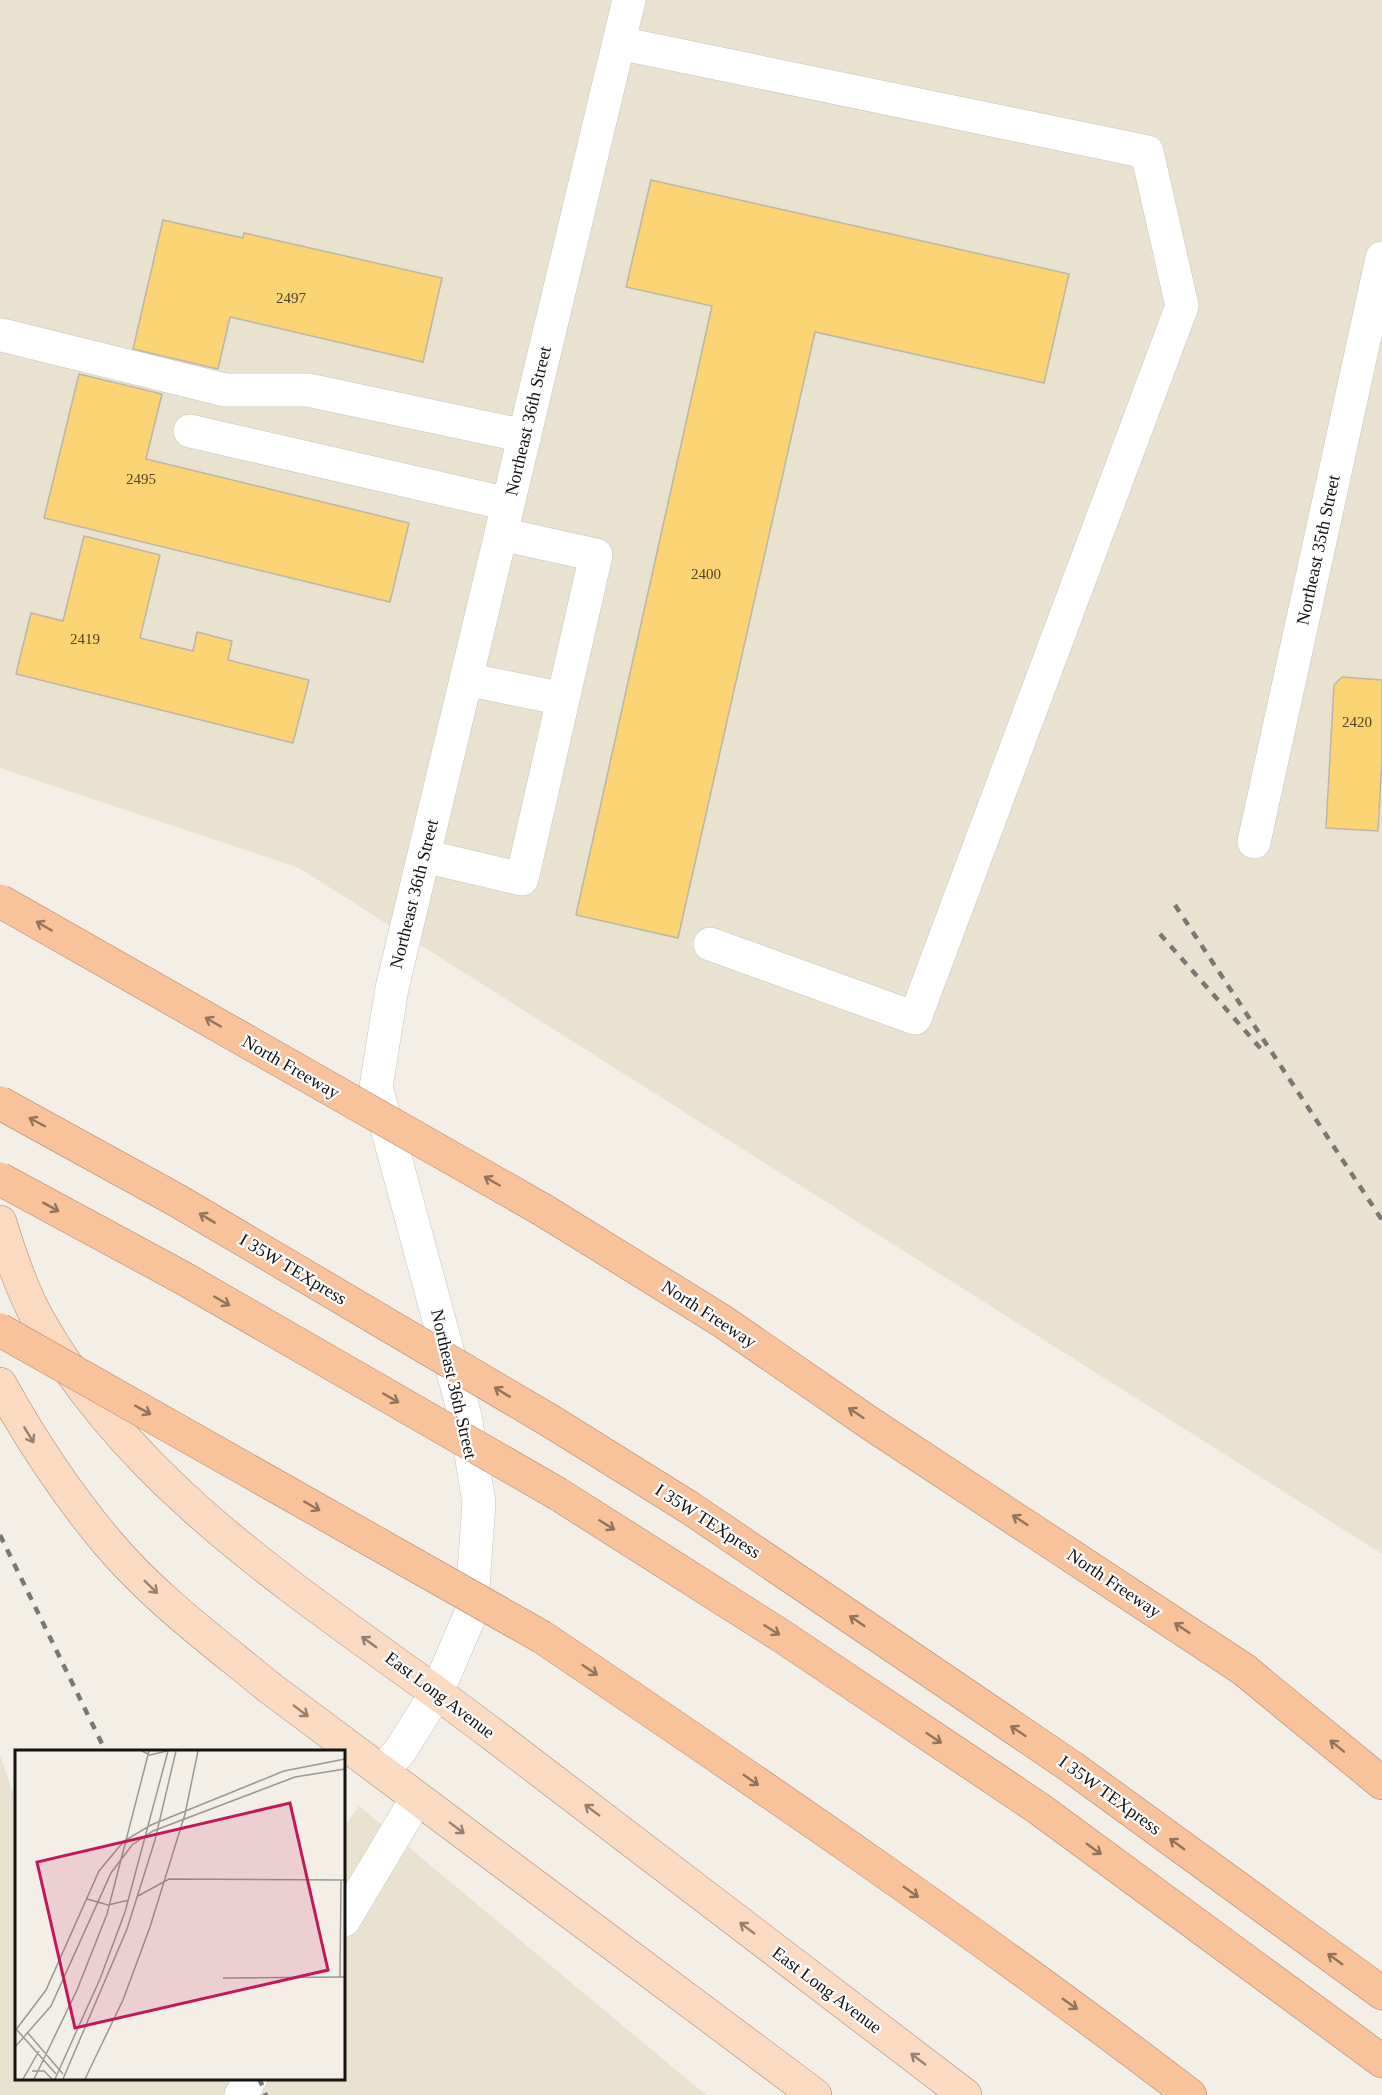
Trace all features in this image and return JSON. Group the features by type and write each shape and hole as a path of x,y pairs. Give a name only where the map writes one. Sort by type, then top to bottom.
{"highway":[{"name":"North Freeway","path":"0,901 543,1210 722,1321 872,1424 1243,1669 1382,1783"},
{"name":"I 35W TEXpress","path":"0,1102 178,1201 552,1422 690,1508 1064,1761 1382,1993"},
{"path":"0,1179 183,1278 558,1494 780,1635 1038,1808 1382,2061"},
{"path":"0,1330 542,1637 736,1769 1084,2014 1190,2095"}],"main road":[{"name":"East Long Avenue","path":"0,1222 37,1318 60,1356 113,1424 224,1534 276,1575 438,1692 965,2095"},
{"path":"0,1384 41,1455 108,1543 150,1587 270,1688 815,2095"}],"street":[{"name":"Northeast 36th Street","path":"382,1771 400,1751 438,1692 471,1613 477,1557 479,1503 465,1416 376,1087 392,988 629,0"},
{"path":"619,43 1147,152 1182,306 915,1018 710,944"},
{"name":"Northeast 35th Street","path":"1254,842 1382,258"},
{"path":"2,335 225,390 308,390 525,436"},
{"path":"190,431 505,519 596,555 522,879 424,856"},
{"path":"466,679 563,699"},
{"path":"345,1918 417,1798"},
{"path":"241,2095 250,2080"}],"shaded area":[{"path":"0,0 1382,0 1382,1554 299,868 0,768"},
{"path":"0,1755 15,1799 15,2080 345,2080 345,1826 359,1806 706,2095 0,2095"}],"building":[{"path":"651,180 1069,274 1044,383 815,332 678,938 576,915 712,306 626,287"},
{"path":"163,220 243,238 244,233 442,278 423,362 230,317 218,369 133,349"},
{"path":"79,374 162,394 146,459 409,523 390,602 44,518"},
{"path":"84,536 160,555 140,638 193,651 197,632 232,641 228,660 309,680 293,743 16,674 31,613 63,621"},
{"path":"1342,677 1382,680 1382,759 1378,831 1326,828 1334,685"}],"railway":[{"path":"1175,905 1382,1220"},
{"path":"1160,934 1262,1050"},
{"path":"0,1535 105,1750"},
{"path":"260,2080 266,2095"}]}
